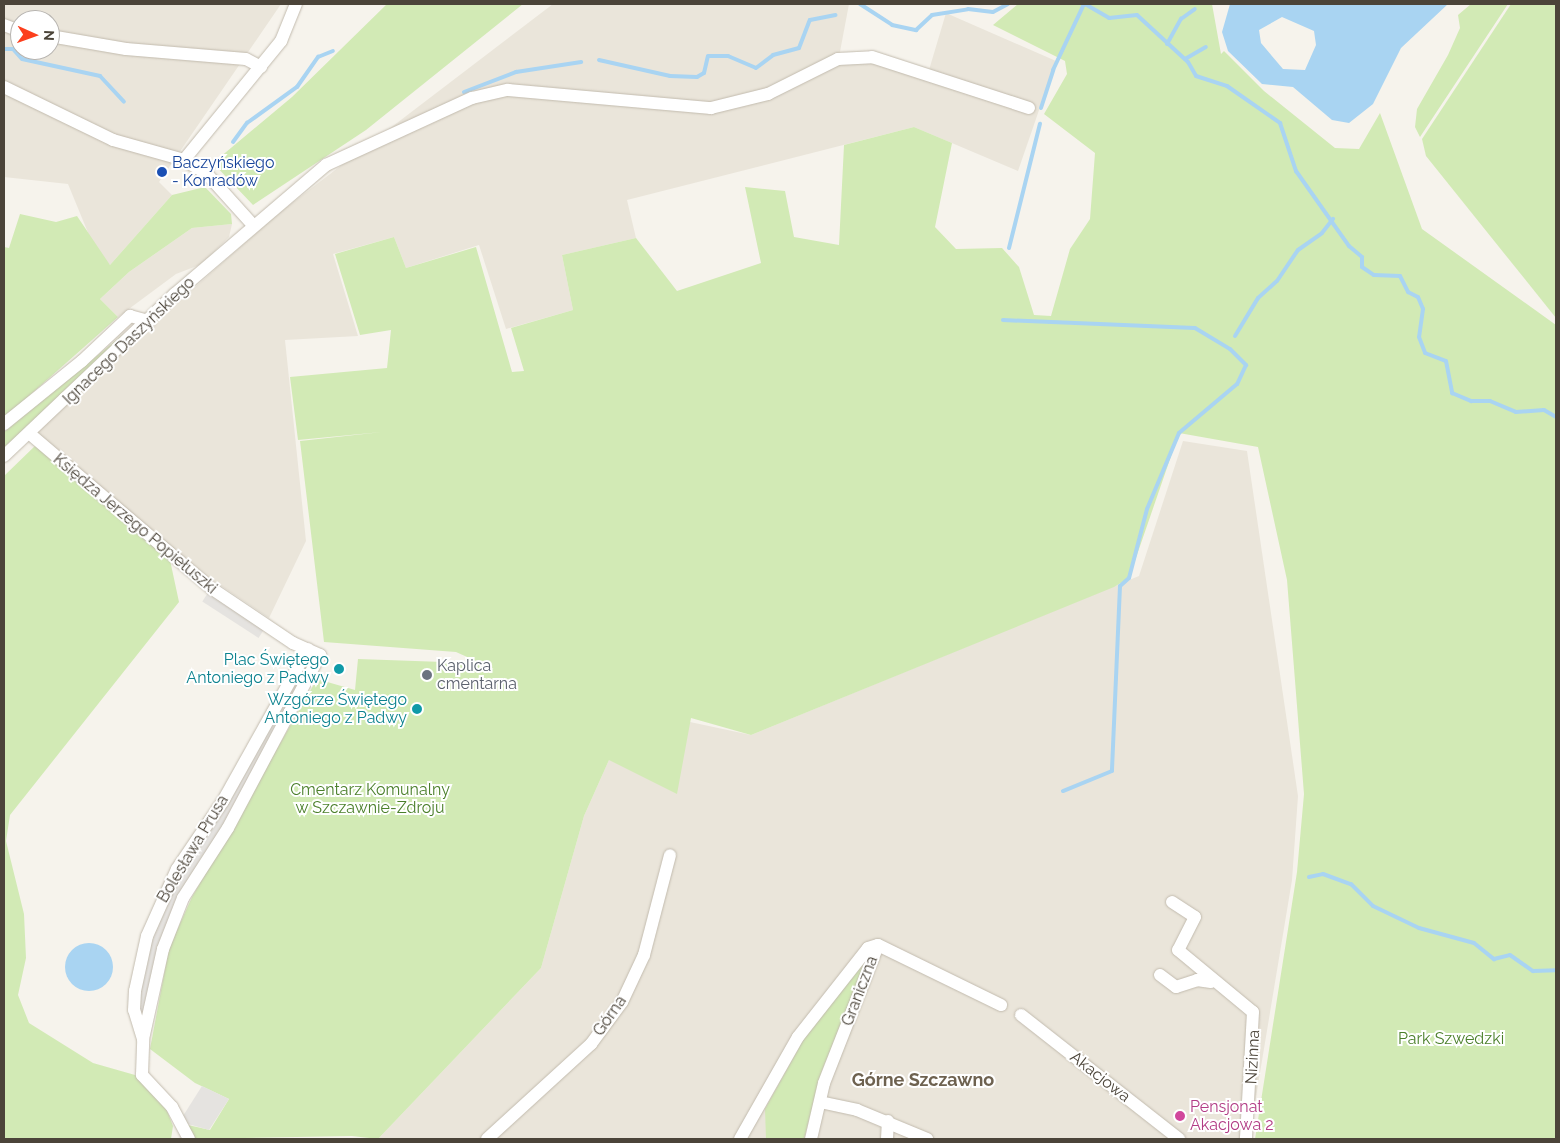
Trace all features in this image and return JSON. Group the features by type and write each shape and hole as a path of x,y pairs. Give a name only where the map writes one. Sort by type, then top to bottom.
{"street":[{"path":"184,160 281,41 296,4"},
{"path":"60,38 126,49 246,59 261,67"},
{"name":"Ignacego Daszyńskiego","path":"4,456 30,434 253,225 326,165 472,98 508,90 711,108 768,94 838,59 872,57 1029,108"},
{"path":"4,87 113,140 184,160 207,174 253,225"},
{"path":"4,424 82,361 130,316 149,321"},
{"name":"Księdza Jerzego Popiełuszki","path":"30,434 181,565 320,655 228,828 183,898 163,949 143,1039"},
{"name":"Bolesława Prusa","path":"189,1139 172,1107 142,1075 143,1039 134,1010 134,991 147,936 162,897 224,801 308,649"},
{"name":"Górna","path":"487,1139 591,1044 622,1002 644,955 670,855"},
{"name":"Nizinna","path":"1172,902 1195,917 1178,950 1211,982 1253,1012 1246,1139"},
{"path":"740,1139 798,1037 868,948 878,945"},
{"name":"Graniczna","path":"810,1139 820,1102 878,945 1001,1005"},
{"path":"1160,975 1176,987 1197,980 1211,982"},
{"name":"Akacjowa","path":"1020,1015 1179,1139"},
{"path":"820,1102 888,1121 927,1139"},
{"path":"887,1139 888,1121"}],"shaded area":[{"path":"4,4 281,4 159,182 172,195 110,265 96,252 68,184 4,177"},
{"path":"553,4 849,4 839,57 929,70 946,13 1056,61 1018,171 914,127 627,200 636,238 562,255 573,310 506,329 479,245 406,268 394,237 333,254 358,336 285,340 306,541 269,618 190,565 31,433 275,216"},
{"path":"232,224 229,237 202,264 176,274 118,317 100,299 129,272 192,228"},
{"path":"1183,441 1247,451 1298,796 1292,880 1249,1139 378,1139 541,968 584,816 609,760 690,722 751,735 1139,576"},
{"path":"211,588 267,624 258,638 202,601"},
{"path":"292,680 303,685 159,948 144,1012 134,1010 162,897"},
{"path":"202,1086 229,1099 209,1130 188,1124 183,1116"}],"green space":[{"path":"387,4 523,4 366,130 253,205 213,163 292,97"},
{"path":"1018,4 1212,4 1221,54 1224,51 1264,91 1335,148 1359,149 1380,113 1422,229 1556,325 1556,1139 1255,1139 1297,872 1304,794 1287,580 1258,447 1179,433 1129,578 1114,587 751,735 691,718 677,794 609,760 584,816 541,968 378,1139 352,1136 195,1139 188,1125 210,1130 229,1099 195,1083 150,1049 169,948 192,897 317,679 355,690 358,659 472,663 494,669 456,652 324,642 300,441 382,432 298,440 290,377 387,368 391,330 360,335 335,254 394,237 406,268 476,247 512,372 524,371 511,328 573,310 562,255 636,238 677,291 761,263 745,187 785,191 794,237 839,245 844,145 914,127 952,143 935,227 956,249 1002,248 1019,267 1034,315 1051,316 1070,249 1090,219 1095,153 1044,114 1067,74 1065,61 993,25"},
{"path":"1471,4 1508,4 1420,137 1415,127 1417,109 1448,55 1460,28 1458,15"},
{"path":"1511,4 1556,4 1556,318 1426,156 1422,139"},
{"path":"205,187 231,214 232,224 192,228 129,272 100,299 118,317 4,418 4,247 9,248 20,214 56,222 77,216 110,265 172,195"},
{"path":"126,332 4,448 4,432"},
{"path":"36,445 170,560 179,602 10,815 6,841 24,914 26,958 18,995 29,1023 93,1063 135,1075 166,1108 173,1126 171,1139 4,1139 4,476"},
{"path":"869,955 821,1073 804,1139 766,1139 765,1109 807,1033"}],"water":[{"path":"1230,4 1448,4 1401,48 1373,104 1349,123 1332,120 1293,87 1262,84 1228,51 1222,32","holes":["1282,17 1314,31 1316,45 1305,70 1283,69 1261,43 1259,30"]},
{"path":"84,943 94,943 103,947 109,953 112,958 112,976 103,987 94,991 84,991 75,987 69,981 65,972 65,962 69,953 75,947"}],"waterway":[{"path":"860,4 892,25 916,30 932,15 968,9 993,12 1008,4"},
{"path":"1041,108 1053,70 1084,4"},
{"path":"1085,4 1109,18 1137,15 1188,62 1196,76 1227,86 1280,123 1296,171 1349,246 1362,257 1362,267 1374,275 1400,276 1408,292 1418,297 1423,309 1419,337 1425,353 1446,361 1452,393 1471,401 1490,401 1516,412 1544,410 1556,417"},
{"path":"1167,44 1181,19 1195,9"},
{"path":"599,60 670,76 697,77 704,73 708,56 728,56 756,68 773,55 799,48 810,20 836,15"},
{"path":"1185,59 1206,47"},
{"path":"4,49 13,49 22,59 100,76 124,102"},
{"path":"233,142 247,123 297,87 318,57 333,51"},
{"path":"464,92 516,72 581,62"},
{"path":"1009,248 1040,124"},
{"path":"1235,336 1258,298 1277,281 1298,250 1322,233 1333,219"},
{"path":"1003,320 1195,328 1230,349 1246,365 1237,384 1179,433 1147,509 1129,578 1120,586 1112,771 1063,791"},
{"path":"1309,877 1323,874 1351,884 1373,906 1419,928 1474,943 1494,959 1510,955 1533,971 1556,970"}],"place":[{"name":"Baczyńskiego - Konradów","path":"162,172"},
{"name":"Plac Świętego Antoniego z Padwy","path":"339,669"},
{"name":"Kaplica cmentarna","path":"427,675"},
{"name":"Wzgórze Świętego Antoniego z Padwy","path":"417,709"},
{"name":"Pensjonat Akacjowa 2","path":"1180,1116"}],"district":[{"name":"Górne Szczawno","path":"923,1080"}],"park label":[{"name":"Cmentarz Komunalny w Szczawnie-Zdroju","path":"370,799"},
{"name":"Park Szwedzki","path":"1451,1039"}]}
